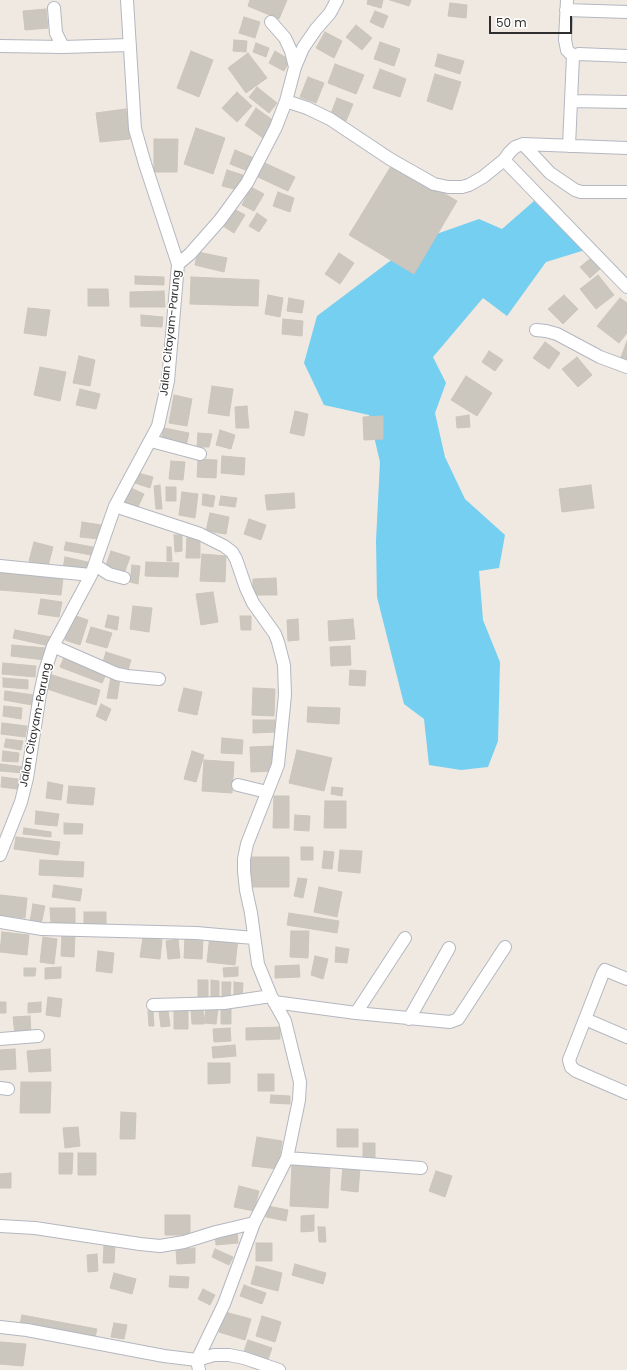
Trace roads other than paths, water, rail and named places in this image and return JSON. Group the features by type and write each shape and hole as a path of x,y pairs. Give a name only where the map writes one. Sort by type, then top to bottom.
{"street":[{"name":"Jalan Citayam-Parung","path":"0,855 21,802 40,694 53,646 93,570 116,506 158,426 168,381 178,264 135,129 127,0"},
{"path":"178,264 190,254 220,220 247,183 276,127 303,48 316,29 330,13 337,0"},
{"path":"569,146 573,56 567,50 565,40 567,5 627,12"},
{"path":"54,8 56,33 63,47"},
{"path":"271,22 285,38 291,51 295,68"},
{"path":"0,46 63,47 130,45"},
{"path":"573,56 579,54 627,56"},
{"path":"286,101 330,119 390,159 434,184 448,187 462,187 469,185 483,177 504,160 515,147 523,144 627,148"},
{"path":"572,101 627,102"},
{"path":"523,144 550,173 575,190 581,192 627,192"},
{"path":"504,160 627,287"},
{"path":"536,330 557,334 600,357 627,367"},
{"path":"151,441 200,454"},
{"path":"116,506 200,534 224,546 232,552 253,603 275,634 284,665 285,695 278,765 249,838 244,859 246,890 251,912 258,964 272,999 285,1021 300,1082 299,1100 287,1158 254,1223 224,1304 198,1365"},
{"path":"0,566 93,570 124,578"},
{"path":"53,646 117,674 159,679"},
{"path":"238,785 267,792"},
{"path":"0,922 42,929 196,933 254,938"},
{"path":"356,1013 405,938"},
{"path":"153,1005 224,1003 272,999 356,1013 450,1022 458,1019 505,947"},
{"path":"408,1019 449,948"},
{"path":"627,979 605,970 596,989 569,1060 571,1068 576,1071 627,1093"},
{"path":"585,1019 627,1037"},
{"path":"0,1039 38,1036"},
{"path":"287,1158 422,1168"},
{"path":"0,1226 35,1228 160,1246 184,1242 216,1232 254,1223"},
{"path":"0,1327 27,1330 164,1356 198,1365 214,1355 229,1355 244,1358 279,1370"}],"water":[{"path":"534,201 585,250 546,262 507,316 483,298 433,357 446,383 435,413 445,457 465,499 505,535 499,568 479,571 483,620 500,662 498,741 488,767 461,770 429,765 424,719 404,704 377,597 376,541 380,462 369,415 324,405 304,363 317,316 398,255 428,237 479,219 502,229"}]}
